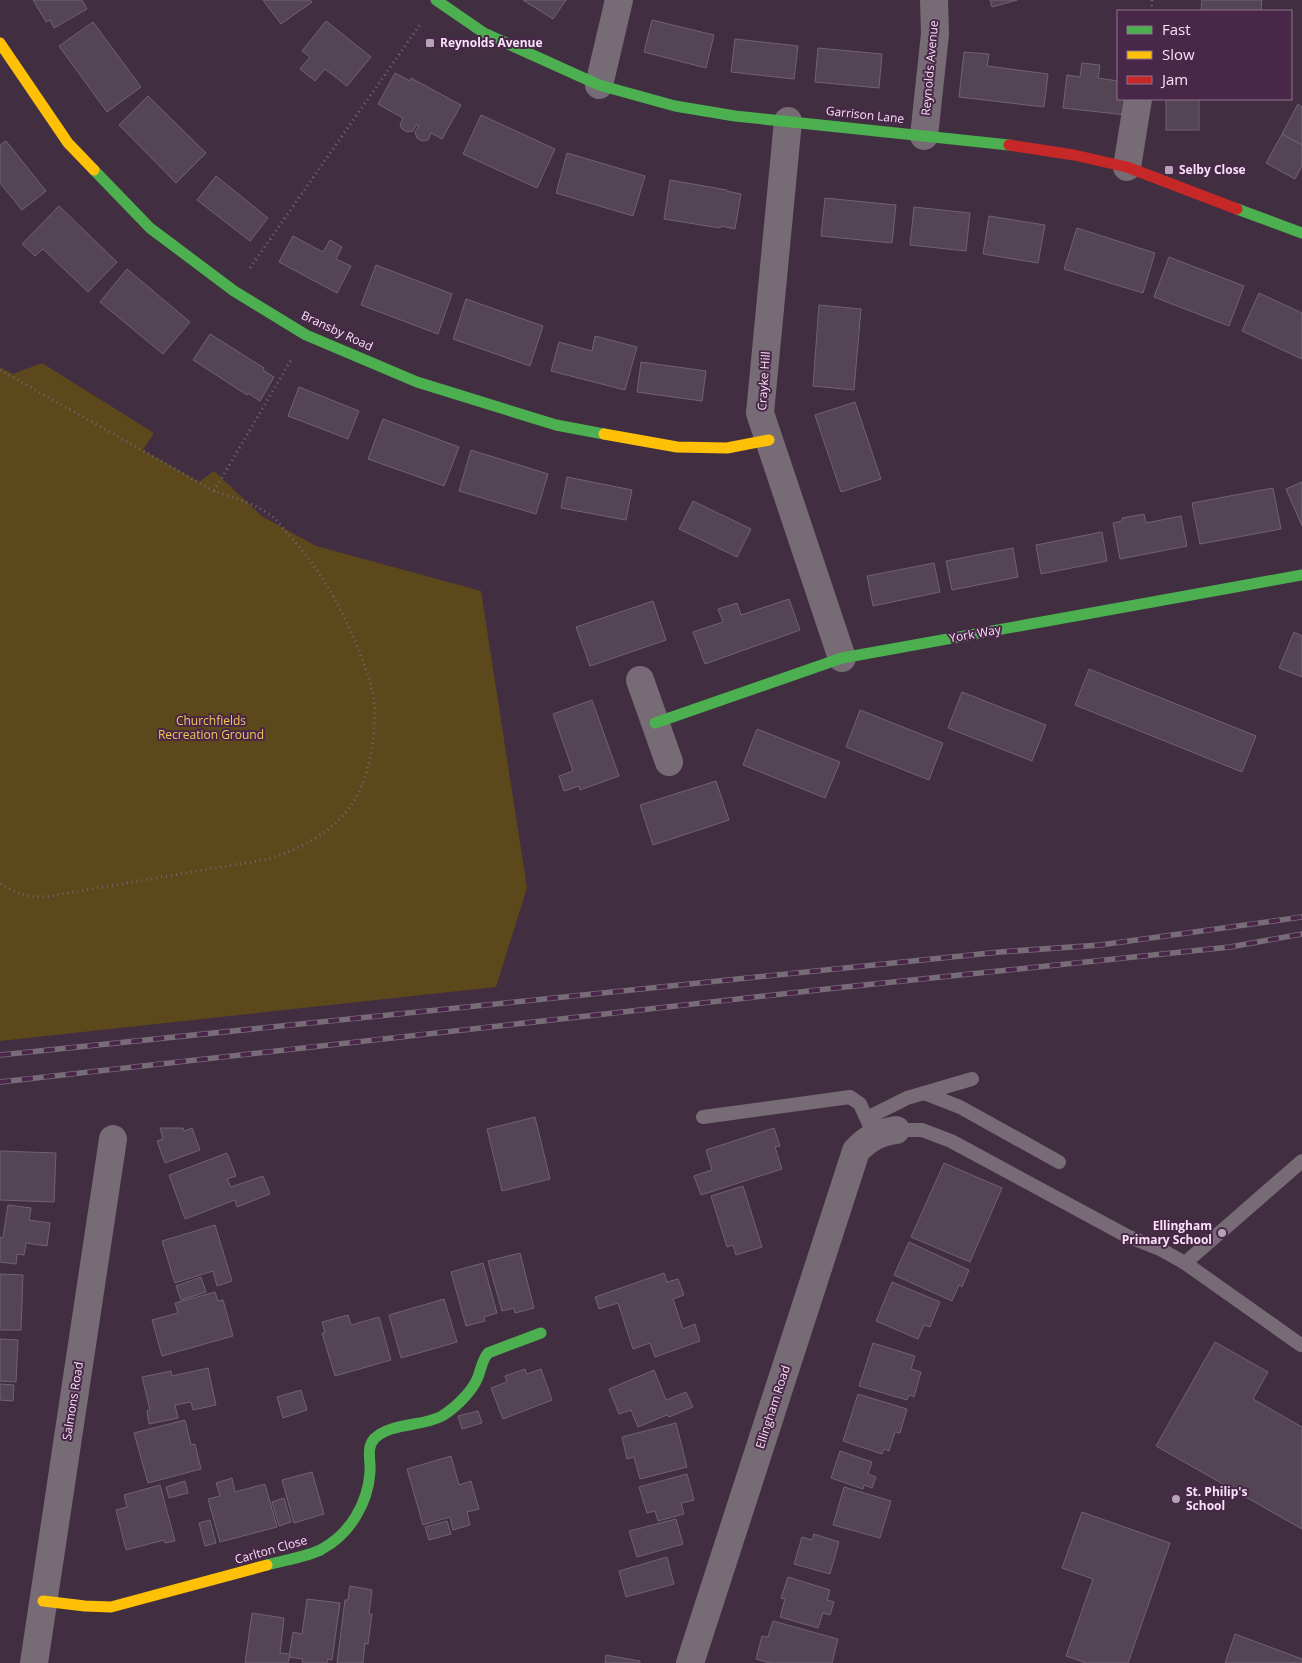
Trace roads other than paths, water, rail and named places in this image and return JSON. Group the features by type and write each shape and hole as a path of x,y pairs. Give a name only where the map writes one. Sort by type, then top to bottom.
{"street":[{"name":"Garrison Lane","path":"436,0 484,33 599,85 675,106 735,116 1020,146 1074,155 1127,167 1302,233"},
{"path":"599,85 619,0"},
{"name":"Reynolds Avenue","path":"924,136 935,34 934,0"},
{"name":"Bransby Road","path":"0,43 68,143 150,228 234,291 306,334 417,382 556,425 677,446 726,448 769,440"},
{"path":"1127,167 1138,100"},
{"name":"Crayke Hill","path":"788,121 760,413 842,658"},
{"name":"York Way","path":"655,723 842,658 1302,575"},
{"path":"640,680 669,762"},
{"name":"Ellingham Road","path":"690,1663 873,1134"},
{"name":"Salmons Road","path":"34,1663 114,1139"},
{"name":"Carlton Close","path":"43,1601 111,1607 321,1550 341,1535 356,1516 366,1495 372,1441 382,1433 440,1417 476,1383 484,1357 488,1353 541,1333"}],"lane":[{"path":"873,1134 907,1098 972,1079"},
{"path":"924,1093 960,1107 1059,1162"},
{"path":"703,1117 850,1097 860,1104 873,1134"},
{"path":"873,1134 922,1130 951,1141 1127,1236 1160,1249 1185,1263 1301,1344"},
{"path":"1185,1263 1302,1161"}],"railway":[{"path":"0,1055 1000,952 1100,945 1302,917"},
{"path":"0,1082 845,987 1230,947 1302,934"}],"place":[{"name":"Reynolds Avenue","path":"430,43"},
{"name":"Selby Close","path":"1169,170"},
{"name":"Ellingham Primary School","path":"1222,1233"},
{"name":"St. Philip's School","path":"1176,1499"}],"park label":[{"name":"Churchfields Recreation Ground","path":"211,728"}]}
